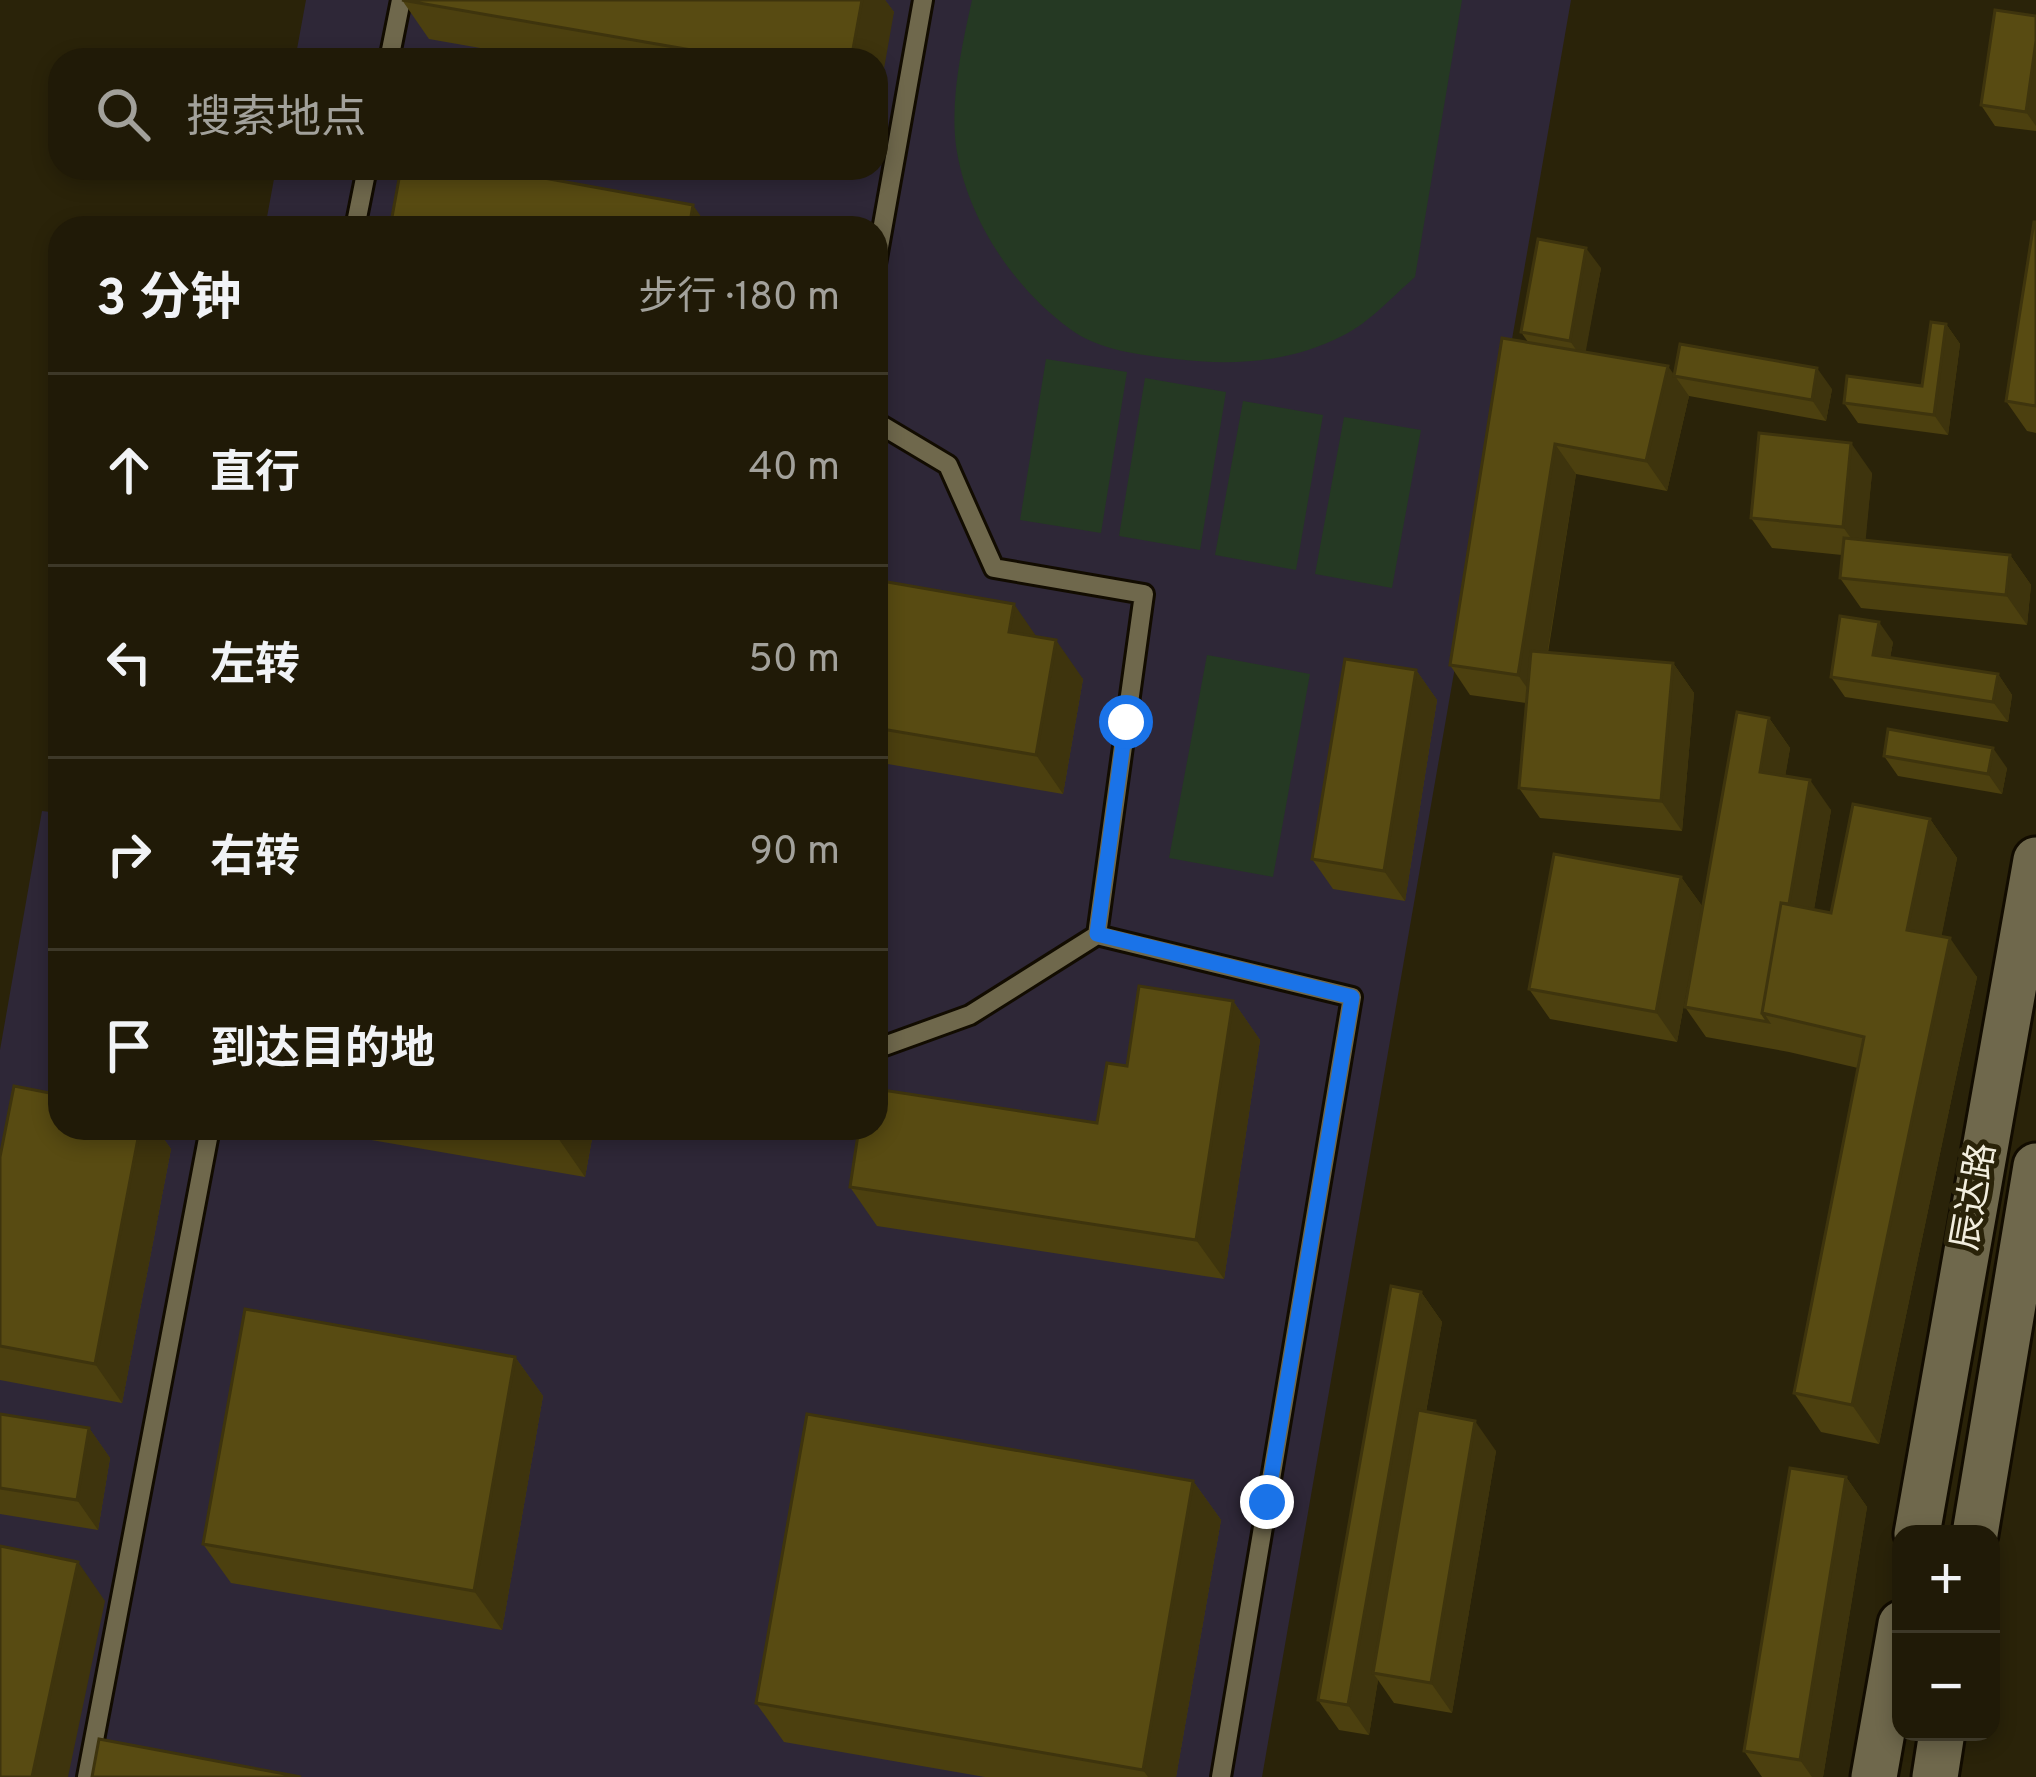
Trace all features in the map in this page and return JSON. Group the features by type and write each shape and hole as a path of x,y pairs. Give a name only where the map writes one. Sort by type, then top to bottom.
{"street":[{"name":"辰达路","path":"1919,1525 2036,860"},
{"name":"辰达路","path":"1976,1525 2036,1166"},
{"path":"1874,1777 1899,1633"},
{"path":"1935,1777 1941,1741"}],"lane":[{"path":"391,48 400,0"},
{"path":"884,216 922,0"},
{"path":"357,216 365,180"},
{"path":"888,429 948,465 994,568 1144,594 1097,934"},
{"path":"888,1044 970,1015 1097,934 1352,997 1221,1777"},
{"path":"87,1777 208,1140"}],"shaded area":[{"path":"306,0 1571,0 1262,1777 0,1777 0,1050 42,811 48,812 48,1140 888,1140 888,216 267,216 274,180 888,180 888,48 297,48"}],"green space":[{"path":"972,0 1462,0 1415,277 1354,330 1282,357 1240,362 1175,359 1120,350 1081,336 1049,312 1011,271 981,224 961,172 955,110"},
{"path":"1046,359 1127,372 1101,533 1020,520"},
{"path":"1145,378 1226,392 1200,550 1119,536"},
{"path":"1243,401 1323,415 1296,570 1215,555"},
{"path":"1344,417 1421,430 1392,588 1315,574"},
{"path":"1207,655 1310,674 1273,877 1169,858"}],"building":[{"path":"402,0 862,0 853,48 680,48"},
{"path":"1995,10 2036,16 2026,112 1981,105"},
{"path":"399,180 555,180 693,205 691,216 392,216"},
{"path":"2036,222 2036,406 2006,401"},
{"path":"1538,239 1586,248 1570,341 1521,332"},
{"path":"1931,322 1946,324 1934,415 1844,403 1847,376 1922,386"},
{"path":"1502,338 1668,366 1646,461 1555,444 1518,675 1450,665"},
{"path":"1680,344 1817,368 1812,400 1674,376"},
{"path":"1759,433 1851,443 1843,527 1751,518"},
{"path":"1844,538 2010,555 2006,595 1840,578"},
{"path":"888,582 1014,604 1009,632 1056,640 1036,755 888,730"},
{"path":"1840,616 1879,622 1873,655 1998,674 1993,702 1831,677"},
{"path":"1531,651 1673,663 1661,801 1519,788"},
{"path":"1345,659 1416,670 1384,871 1312,859"},
{"path":"1737,712 1769,718 1760,772 1810,780 1789,904 1781,903 1762,1013 1768,1022 1685,1007"},
{"path":"1888,729 1993,748 1988,774 1884,756"},
{"path":"1853,804 1930,819 1907,930 1950,938 1852,1405 1794,1393 1864,1037 1762,1013 1781,903 1831,913"},
{"path":"1554,854 1681,877 1656,1012 1529,989"},
{"path":"1139,986 1233,1001 1196,1240 850,1187 857,1140 888,1140 888,1091 1097,1123 1107,1063 1127,1066"},
{"path":"14,1086 48,1093 48,1140 138,1140 95,1364 0,1346 0,1157"},
{"path":"1391,1286 1421,1292 1348,1705 1318,1700"},
{"path":"245,1309 515,1357 474,1591 203,1544"},
{"path":"1418,1410 1475,1421 1431,1683 1373,1673"},
{"path":"0,1414 89,1428 77,1500 0,1488"},
{"path":"807,1414 1193,1481 1143,1770 756,1703"},
{"path":"1790,1468 1846,1477 1800,1760 1744,1751"},
{"path":"0,1546 78,1562 32,1777 0,1777"},
{"path":"99,1739 301,1777 92,1777"}],"route":[{"path":"1126,722 1097,934 1352,997 1267,1502"}]}
